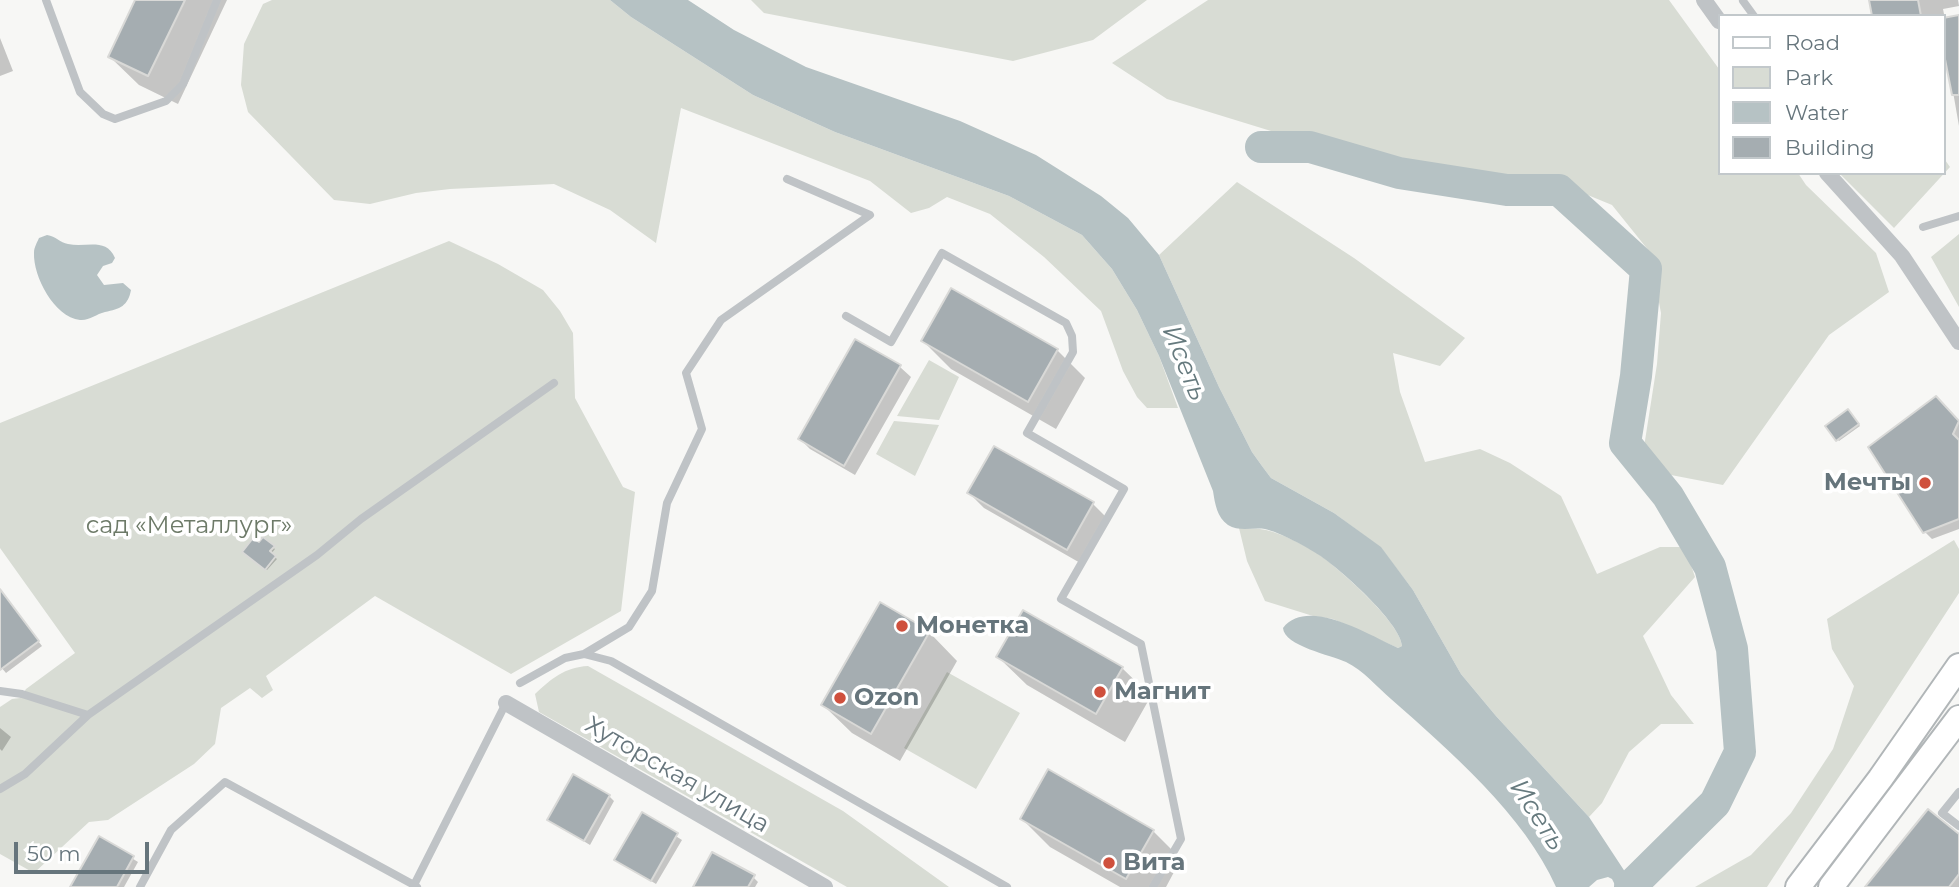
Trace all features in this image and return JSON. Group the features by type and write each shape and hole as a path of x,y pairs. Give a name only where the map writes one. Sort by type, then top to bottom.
{"main road":[{"path":"1798,887 1880,779 1959,666"},
{"path":"1831,887 1958,720"}],"street":[{"path":"1704,0 1717,18"},
{"path":"1828,175 1902,256 1959,342"},
{"name":"Хуторская улица","path":"506,704 825,887"}],"lane":[{"path":"46,0 80,92 103,114 116,119 166,101 183,84 217,0"},
{"path":"520,683 565,658 584,654 629,627 652,591 667,503 702,429 686,373 721,320 870,215 787,179"},
{"path":"1923,227 1959,216"},
{"path":"846,316 891,342 942,253 1066,323 1072,336 1073,352 1027,433 1124,489 1061,599 1141,644 1181,839 1153,887"},
{"path":"0,789 25,774 88,715 317,555 371,512 554,383"},
{"path":"584,654 611,661 1007,887"},
{"path":"0,691 22,694 88,715"},
{"path":"140,887 171,830 225,782 416,886 506,704"},
{"path":"1959,792 1942,813 1959,826"}],"green space":[{"path":"272,0 610,0 631,17 753,95 835,132 1009,196 1082,235 1112,269 1137,310 1159,356 1178,408 1147,408 1137,397 1123,371 1101,311 1044,257 990,214 947,197 929,208 911,213 870,181 681,108 656,243 610,210 554,184 450,189 416,193 370,204 334,200 248,112 241,85 244,44 263,4"},
{"path":"751,0 1147,0 1093,40 1013,61 764,13"},
{"path":"1208,0 1669,0 1717,66 1717,175 1799,175 1806,185 1876,253 1889,292 1829,335 1723,485 1671,475 1644,447 1657,364 1661,313 1649,251 1612,205 1539,175 1473,189 1390,162 1344,141 1271,131 1167,99 1112,63"},
{"path":"1945,160 1950,167 1945,172"},
{"path":"1841,175 1943,175 1894,228"},
{"path":"1237,182 1354,258 1465,338 1440,366 1393,353 1400,392 1425,462 1480,449 1510,463 1561,496 1597,574 1660,547 1685,547 1695,577 1643,636 1671,695 1694,724 1661,724 1629,752 1602,803 1589,817 1461,674 1413,590 1381,548 1334,513 1271,478 1252,452 1159,255"},
{"path":"1959,234 1959,307 1931,257"},
{"name":"сад «Металлург»","path":"449,241 498,264 543,290 573,333 575,398 623,487 635,492 621,611 511,674 375,596 266,676 273,690 262,698 250,688 221,708 215,744 194,764 108,820 89,822 34,873 0,854 0,707 12,699 20,698 26,689 75,653 0,548 0,423"},
{"path":"929,360 959,377 939,420 897,416"},
{"path":"894,421 939,425 915,476 876,454"},
{"path":"1239,528 1273,532 1320,555 1381,611 1399,636 1402,646 1398,648 1333,619 1313,616 1265,601 1247,561"},
{"path":"1954,540 1959,549 1959,593 1767,887 1695,887 1751,855 1791,813 1833,749 1854,686 1832,649 1827,619"},
{"path":"588,666 843,811 949,887 847,887 539,712 535,694 559,675"},
{"path":"947,672 1020,713 976,789 904,748"}],"water":[{"name":"Исеть","path":"610,0 688,0 734,30 806,67 960,121 1036,155 1101,196 1128,218 1159,255 1219,387 1252,452 1271,478 1334,513 1381,547 1413,590 1461,674 1589,817 1635,887 1616,887 1608,877 1597,880 1589,887 1556,887 1525,835 1461,762 1358,669 1299,645 1285,634 1283,628 1294,619 1323,617 1356,628 1398,648 1402,646 1399,636 1381,611 1354,583 1319,555 1278,533 1265,529 1232,527 1221,518 1213,491 1159,356 1137,310 1112,269 1082,235 1009,196 835,132 753,95 631,17"},
{"path":"47,235 75,245 101,245 111,252 115,258 112,263 103,266 97,275 104,285 123,283 131,290 125,303 119,308 83,320 62,312 47,294 37,273 34,251 39,238"}],"building":[{"path":"135,0 185,0 148,76 108,57"},
{"path":"1869,0 1918,0 1921,14 1872,14"},
{"path":"1959,15 1959,95 1952,95 1945,59 1945,18"},
{"path":"951,288 1058,349 1028,402 921,341"},
{"path":"855,339 901,365 844,466 798,439"},
{"name":"Мечты","path":"1936,396 1959,421 1953,434 1959,440 1959,519 1923,533 1868,447"},
{"path":"1848,409 1859,424 1836,441 1825,426"},
{"path":"994,446 1094,502 1067,550 967,493"},
{"path":"263,537 275,546 270,551 276,556 265,570 242,552 253,538 259,542"},
{"path":"0,589 39,641 0,670"},
{"path":"880,602 930,631 871,734 821,705"},
{"path":"1023,610 1123,667 1096,714 996,657"},
{"path":"1048,769 1154,830 1126,879 1020,819"},
{"path":"573,774 610,795 584,841 547,820"},
{"path":"1928,809 1959,834 1959,874 1949,887 1865,887"},
{"path":"642,812 678,833 651,881 614,860"},
{"path":"99,836 134,856 117,887 70,887"},
{"path":"712,852 755,875 748,887 693,887"}],"waterway":[{"path":"1261,147 1310,147 1399,173 1507,190 1559,190 1646,269 1636,376 1625,443 1668,496 1710,567 1732,649 1740,752 1715,803 1630,887"}],"place":[{"name":"Мечты","path":"1925,483"},
{"name":"Монетка","path":"902,626"},
{"name":"Магнит","path":"1100,692"},
{"name":"Ozon","path":"840,698"},
{"name":"Вита","path":"1109,863"}]}
